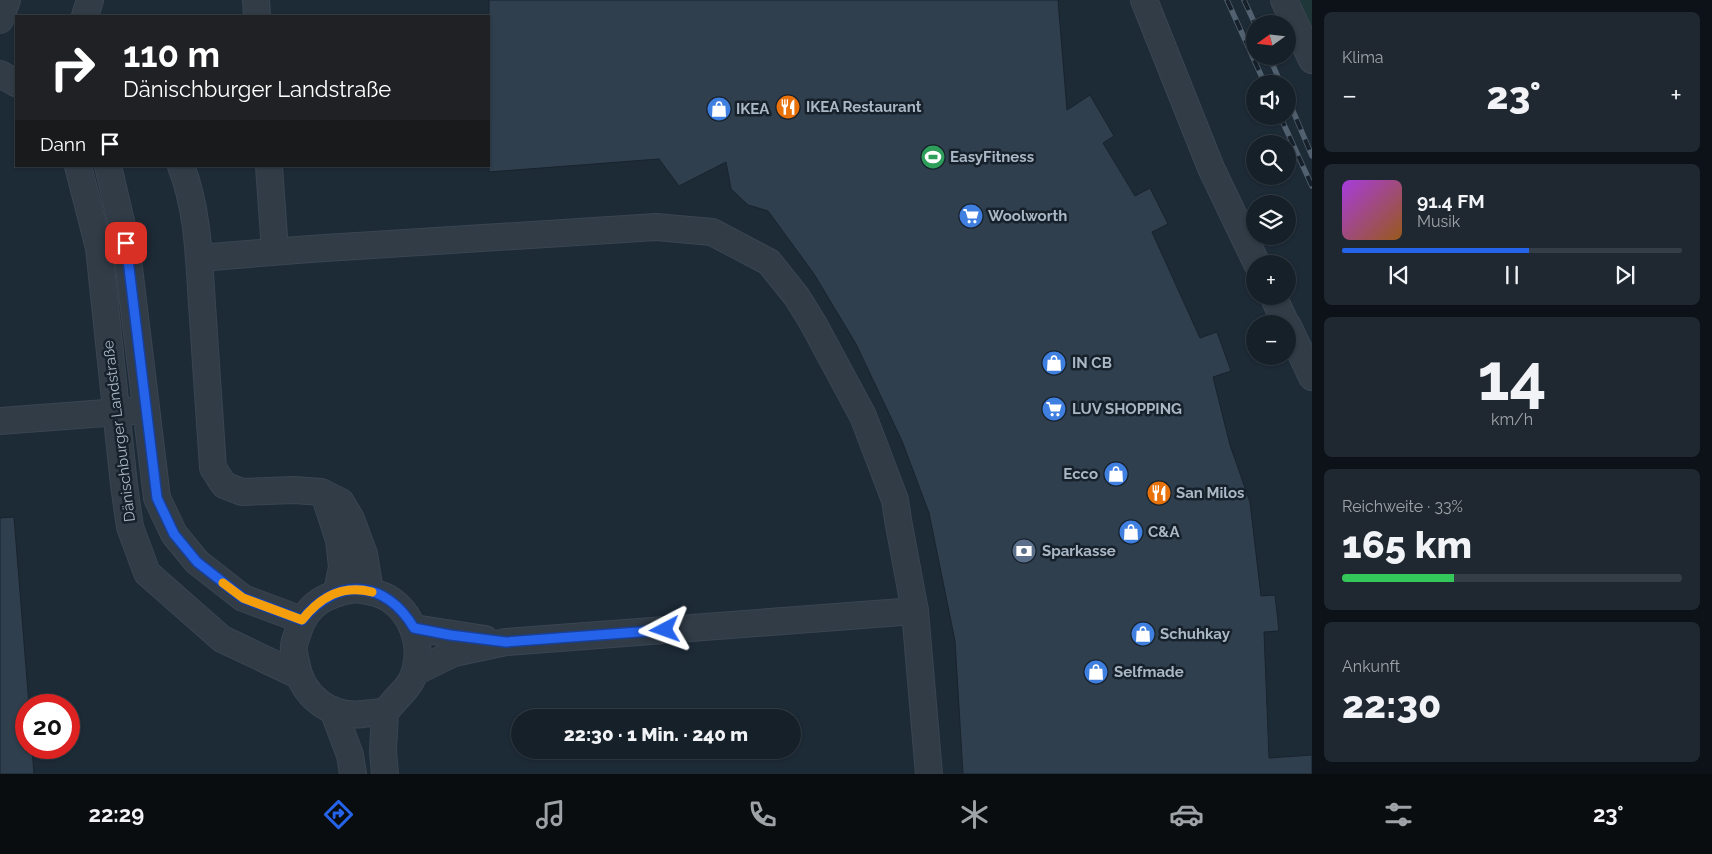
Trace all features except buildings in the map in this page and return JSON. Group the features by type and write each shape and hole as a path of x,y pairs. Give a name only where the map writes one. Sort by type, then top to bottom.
{"street":[{"path":"0,20 7,0"},
{"path":"85,15 90,0"},
{"path":"256,0 257,15"},
{"path":"1144,0 1211,168 1253,255"},
{"path":"1284,0 1312,60"},
{"path":"0,26 15,33"},
{"path":"0,74 15,82"},
{"name":"Dänischburger Landstraße","path":"78,167 99,248 130,527 147,573 222,640 298,675"},
{"name":"Dänischburger Landstraße","path":"108,167 126,243 157,498 174,534 197,562 243,598 302,620"},
{"path":"181,167 193,208 199,258 213,468 224,485 242,492 286,490 321,492 340,502 352,519 364,554 370,591"},
{"path":"269,167 275,251"},
{"path":"199,258 275,251 656,227 712,232 768,262 801,303 863,416 895,500 915,611 929,774"},
{"path":"1296,344 1312,377"},
{"path":"0,421 146,410"},
{"path":"321,492 330,509 339,540 342,567 337,592"},
{"path":"355,589 370,591 388,598 405,613 414,628 418,650 415,672 407,688 385,711 355,714 333,710 318,701 304,687 298,675 294,647 302,620 324,598 337,592 355,589"},
{"path":"415,672 454,653 506,642 915,611"},
{"path":"414,628 450,635 506,642"},
{"path":"333,710 350,755 353,774"},
{"path":"385,711 383,751 385,774"}],"green space":[{"path":"1290,0 1312,0 1312,46"}],"railway":[{"path":"1227,0 1261,75"},
{"path":"1244,0 1251,15"},
{"path":"1273,65 1277,75"},
{"path":"1296,118 1312,156"},
{"path":"1284,125 1312,186"}],"slow traffic":[{"path":"223,583 243,598 302,620 324,598 337,592 355,589 372,592"}],"place":[{"name":"IKEA Restaurant","path":"788,107"},
{"name":"IKEA","path":"719,109"},
{"name":"EasyFitness","path":"933,157"},
{"name":"Woolworth","path":"971,216"},
{"name":"IN CB","path":"1054,363"},
{"name":"LUV SHOPPING","path":"1054,409"},
{"name":"Ecco","path":"1116,474"},
{"name":"San Milos","path":"1159,493"},
{"name":"C&A","path":"1131,532"},
{"name":"Sparkasse","path":"1024,551"},
{"name":"Schuhkay","path":"1143,634"},
{"name":"Selfmade","path":"1096,672"}],"route":[{"path":"126,243 157,498 174,534 197,562 243,598 302,620 324,598 337,592 355,589 370,591 388,598 405,613 414,628 450,635 506,642 665,630"}]}
